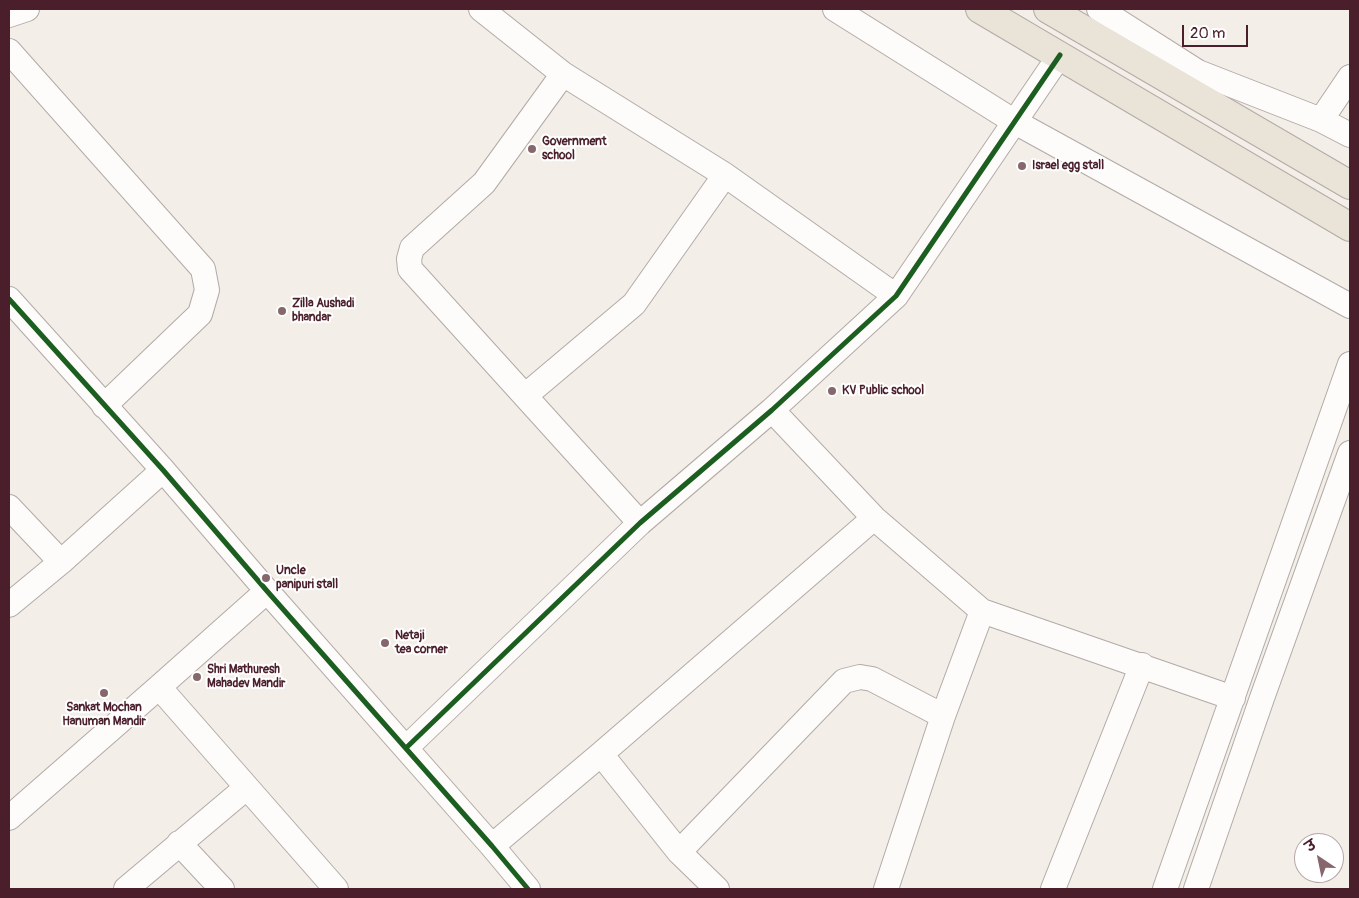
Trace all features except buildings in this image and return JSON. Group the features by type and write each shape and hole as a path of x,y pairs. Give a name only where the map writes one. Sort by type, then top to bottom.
{"main road":[{"path":"980,9 1350,227"},
{"path":"1048,9 1350,185"}],"street":[{"path":"9,15 28,9"},
{"path":"482,9 563,74 725,175 896,296"},
{"path":"835,9 1015,122 1350,306"},
{"path":"1099,9 1198,72 1322,120 1350,135"},
{"path":"9,51 203,269 207,290 200,314 104,406"},
{"path":"406,748 640,523 772,410 896,296 1060,55"},
{"path":"563,74 484,183 412,248 409,258 410,269 640,523"},
{"path":"1322,120 1350,77"},
{"path":"526,395 634,304 725,175"},
{"path":"9,299 163,470 528,889"},
{"path":"1164,889 1350,364"},
{"path":"772,410 874,518 982,611 1233,698"},
{"path":"1196,889 1350,453"},
{"path":"9,605 61,562 163,470"},
{"path":"9,507 61,562"},
{"path":"492,846 874,518"},
{"path":"9,818 267,591"},
{"path":"886,889 944,716 982,611"},
{"path":"1053,889 1142,665"},
{"path":"679,852 844,681 860,677 872,679 944,716"},
{"path":"159,687 336,889"},
{"path":"601,754 679,852 717,889"},
{"path":"126,889 246,788"},
{"path":"179,843 222,889"}],"cycle path":[{"path":"406,748 640,523 772,410 896,296 1060,55"},
{"path":"9,299 163,470 528,889"}],"place":[{"name":"Government school","path":"532,149"},
{"name":"Israel egg stall","path":"1022,166"},
{"name":"Zilla Aushadi bhandar","path":"282,311"},
{"name":"KV Public school","path":"832,391"},
{"name":"Uncle panipuri stall","path":"266,578"},
{"name":"Netaji tea corner","path":"385,643"},
{"name":"Shri Mathuresh Mahadev Mandir","path":"197,677"},
{"name":"Sankat Mochan Hanuman Mandir","path":"104,693"}]}
